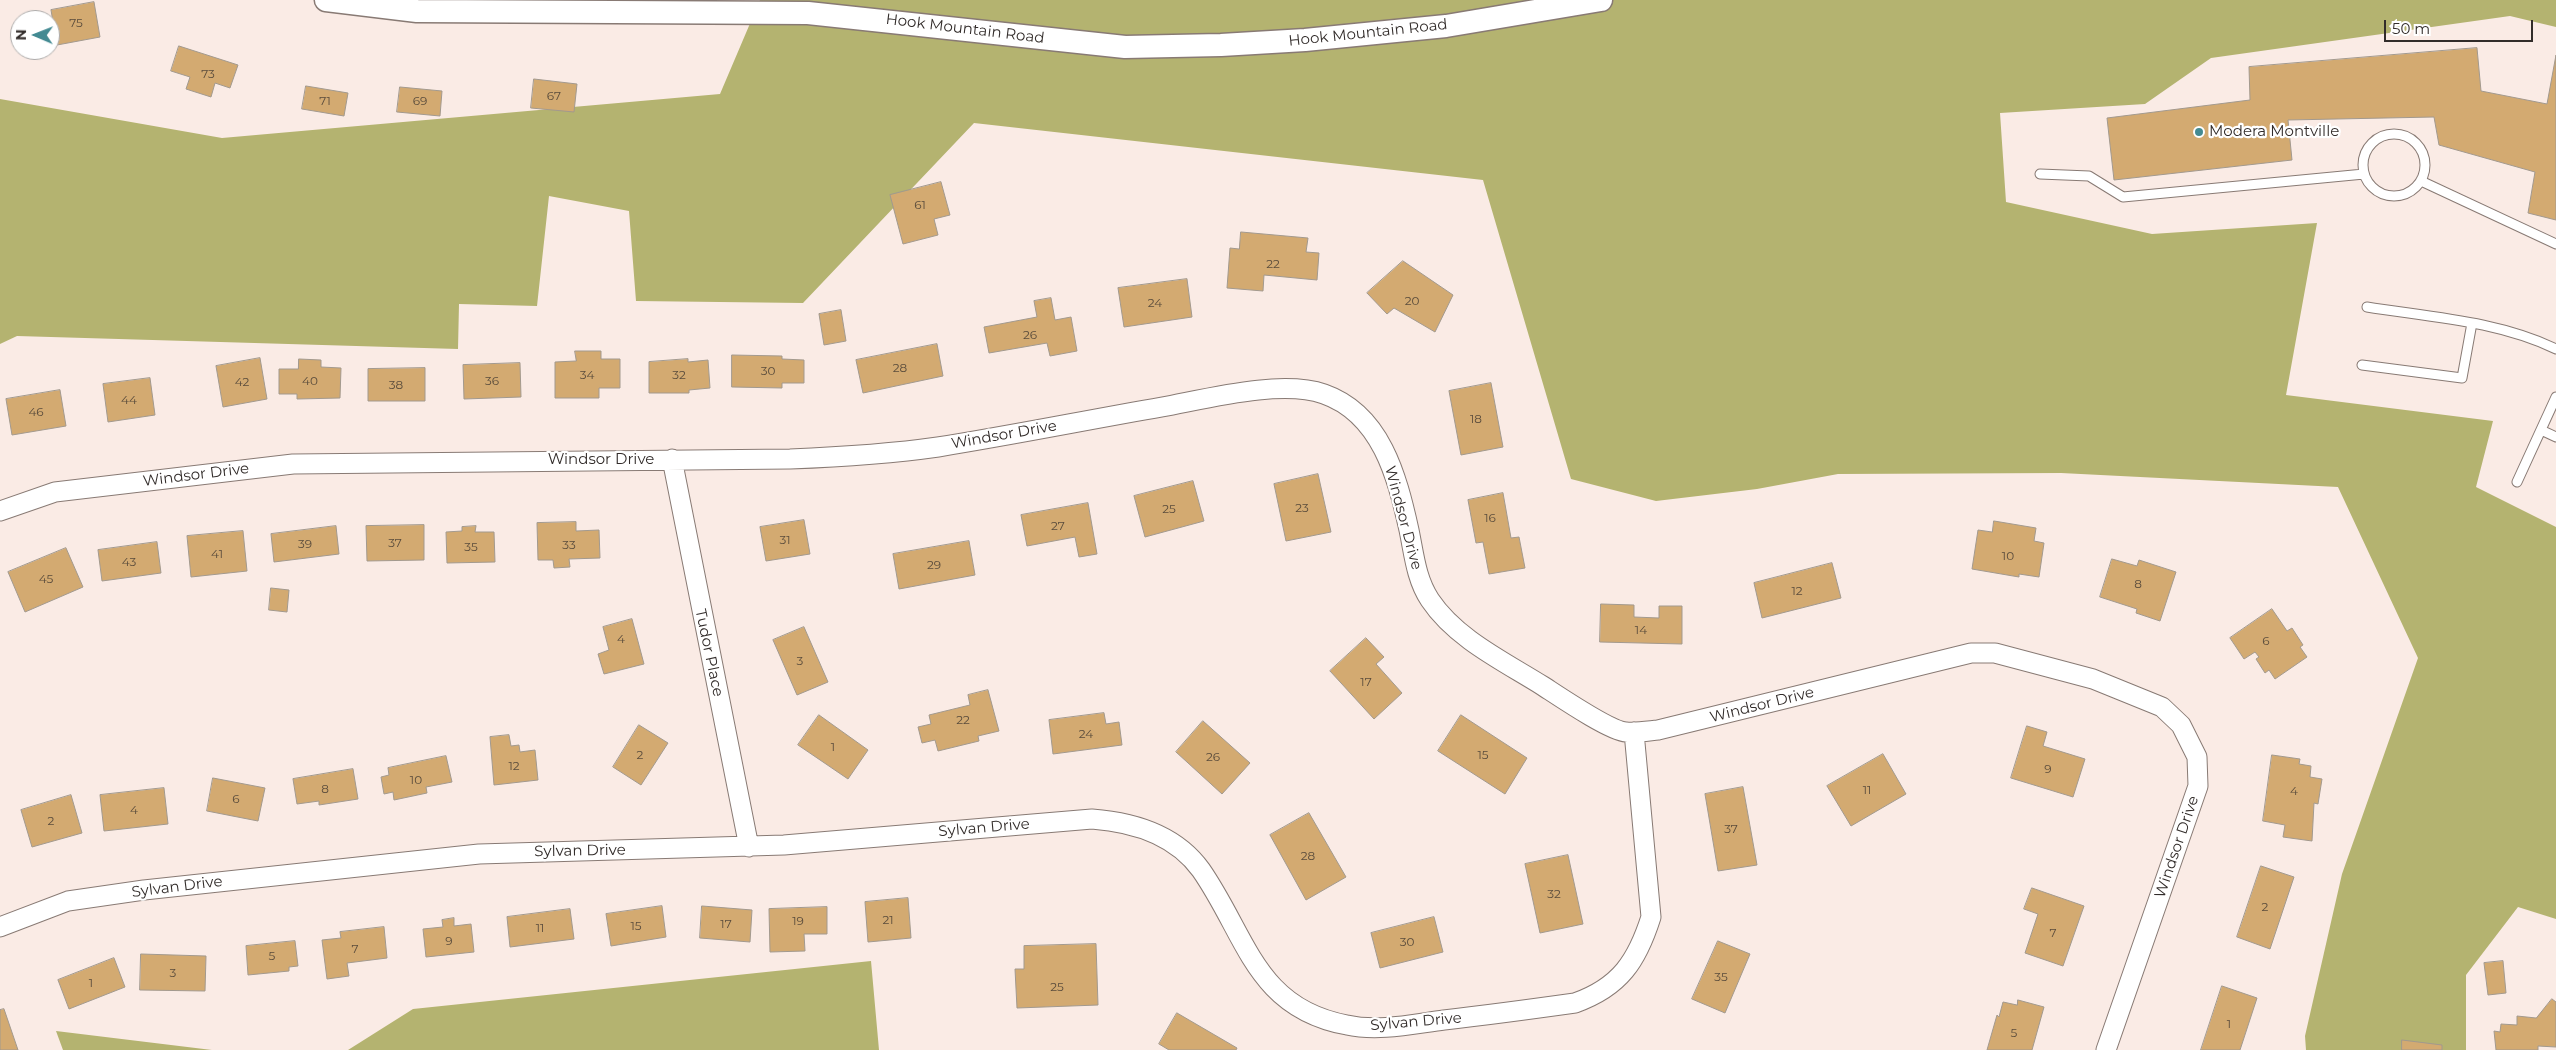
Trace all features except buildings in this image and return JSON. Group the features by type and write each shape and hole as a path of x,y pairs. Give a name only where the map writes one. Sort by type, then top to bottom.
{"street":[{"name":"Hook Mountain Road","path":"326,0 417,11 808,13 1125,47 1221,45 1315,39 1446,26 1602,0"},
{"name":"Windsor Drive","path":"0,510 54,492 294,464 790,459 864,456 937,447 1234,394 1289,388 1322,393 1353,408 1372,427 1381,442 1398,489 1409,529 1417,574 1430,600 1448,621 1478,645 1580,710 1624,732 1658,730 1972,653 1995,654 2092,679 2162,707 2181,725 2197,757 2198,786 2106,1050"},
{"name":"Tudor Place","path":"672,459 749,847"},
{"name":"Sylvan Drive","path":"0,927 68,901 144,890 479,854 749,847 1092,819 1120,821 1138,826 1158,835 1181,850 1200,869 1263,977 1273,989 1294,1006 1336,1022 1358,1027 1399,1026 1575,1003 1600,992 1630,965 1643,941 1651,917 1634,732"}],"lane":[{"path":"2398,134 2416,143 2422,151 2425,161 2421,181 2405,194 2390,196 2376,191 2364,174 2364,159 2370,145 2383,136 2398,134"},
{"path":"2040,174 2089,176 2123,197 2364,174"},
{"path":"2421,181 2556,244"},
{"path":"2368,307 2472,323 2540,341 2556,349"},
{"path":"2362,365 2462,378 2472,323"},
{"path":"2517,482 2556,397"},
{"path":"2541,430 2556,437"}],"shaded area":[{"path":"760,0 2556,0 2556,27 2510,16 2211,58 2145,104 2000,113 2006,202 2152,234 2317,223 2286,395 2493,421 2476,487 2556,527 2556,919 2518,907 2466,975 2466,1050 2306,1050 2305,1036 2342,874 2418,658 2338,487 2061,473 1838,474 1757,489 1656,501 1571,479 1483,180 974,123 803,303 636,301 629,211 549,196 537,306 459,304 458,349 17,336 0,344 0,99 222,138 720,94"},
{"path":"871,961 879,1050 348,1050 413,1009"},
{"path":"56,1031 212,1050 63,1050"}],"place":[{"name":"Modera Montville","path":"2199,132"}]}
